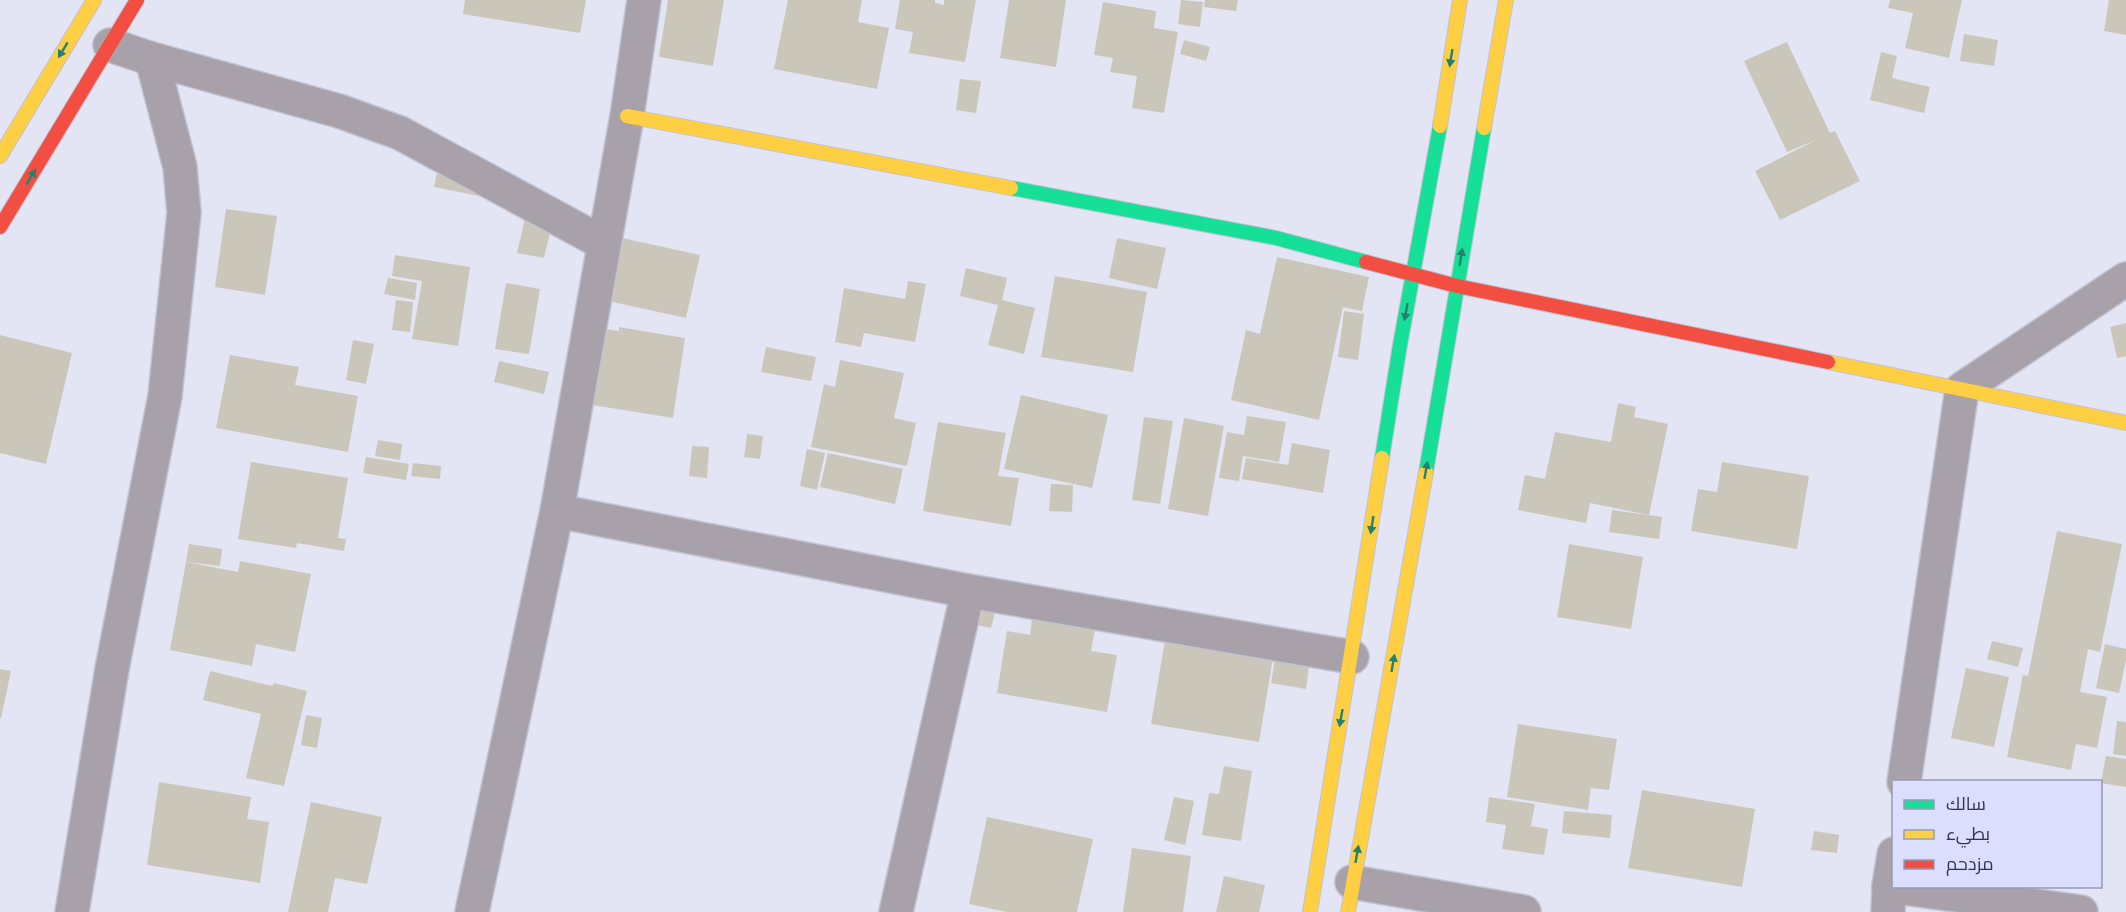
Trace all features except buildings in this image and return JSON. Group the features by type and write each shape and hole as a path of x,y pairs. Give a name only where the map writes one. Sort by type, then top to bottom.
{"street":[{"path":"0,156 9,126 94,0"},
{"path":"0,227 137,0"},
{"path":"472,912 557,511 627,116 644,0"},
{"path":"1310,912 1413,273 1433,169 1460,0"},
{"path":"1506,0 1350,897 1524,912"},
{"path":"110,45 152,60 339,111 400,133 603,243"},
{"path":"72,912 112,669 165,396 184,213 180,167 152,60"},
{"path":"627,116 1276,238 1456,286 2126,423"},
{"path":"1904,780 1962,389 2126,279"},
{"path":"557,511 968,591 1352,657"},
{"path":"896,912 968,591"},
{"path":"1892,863 1888,899 2082,912"}],"traffic: fast":[{"path":"1382,458 1440,126"},
{"path":"1426,472 1484,128"},
{"path":"1011,188 1276,238 1366,262"}],"traffic: slow":[{"path":"0,156 94,0"},
{"path":"1440,126 1460,0"},
{"path":"1484,128 1506,0"},
{"path":"627,116 1011,188"},
{"path":"1828,362 2126,423"},
{"path":"1310,912 1382,458"},
{"path":"1348,912 1426,472"}],"traffic: jam":[{"path":"0,227 137,0"},
{"path":"1366,262 1457,286 1828,362"}]}
